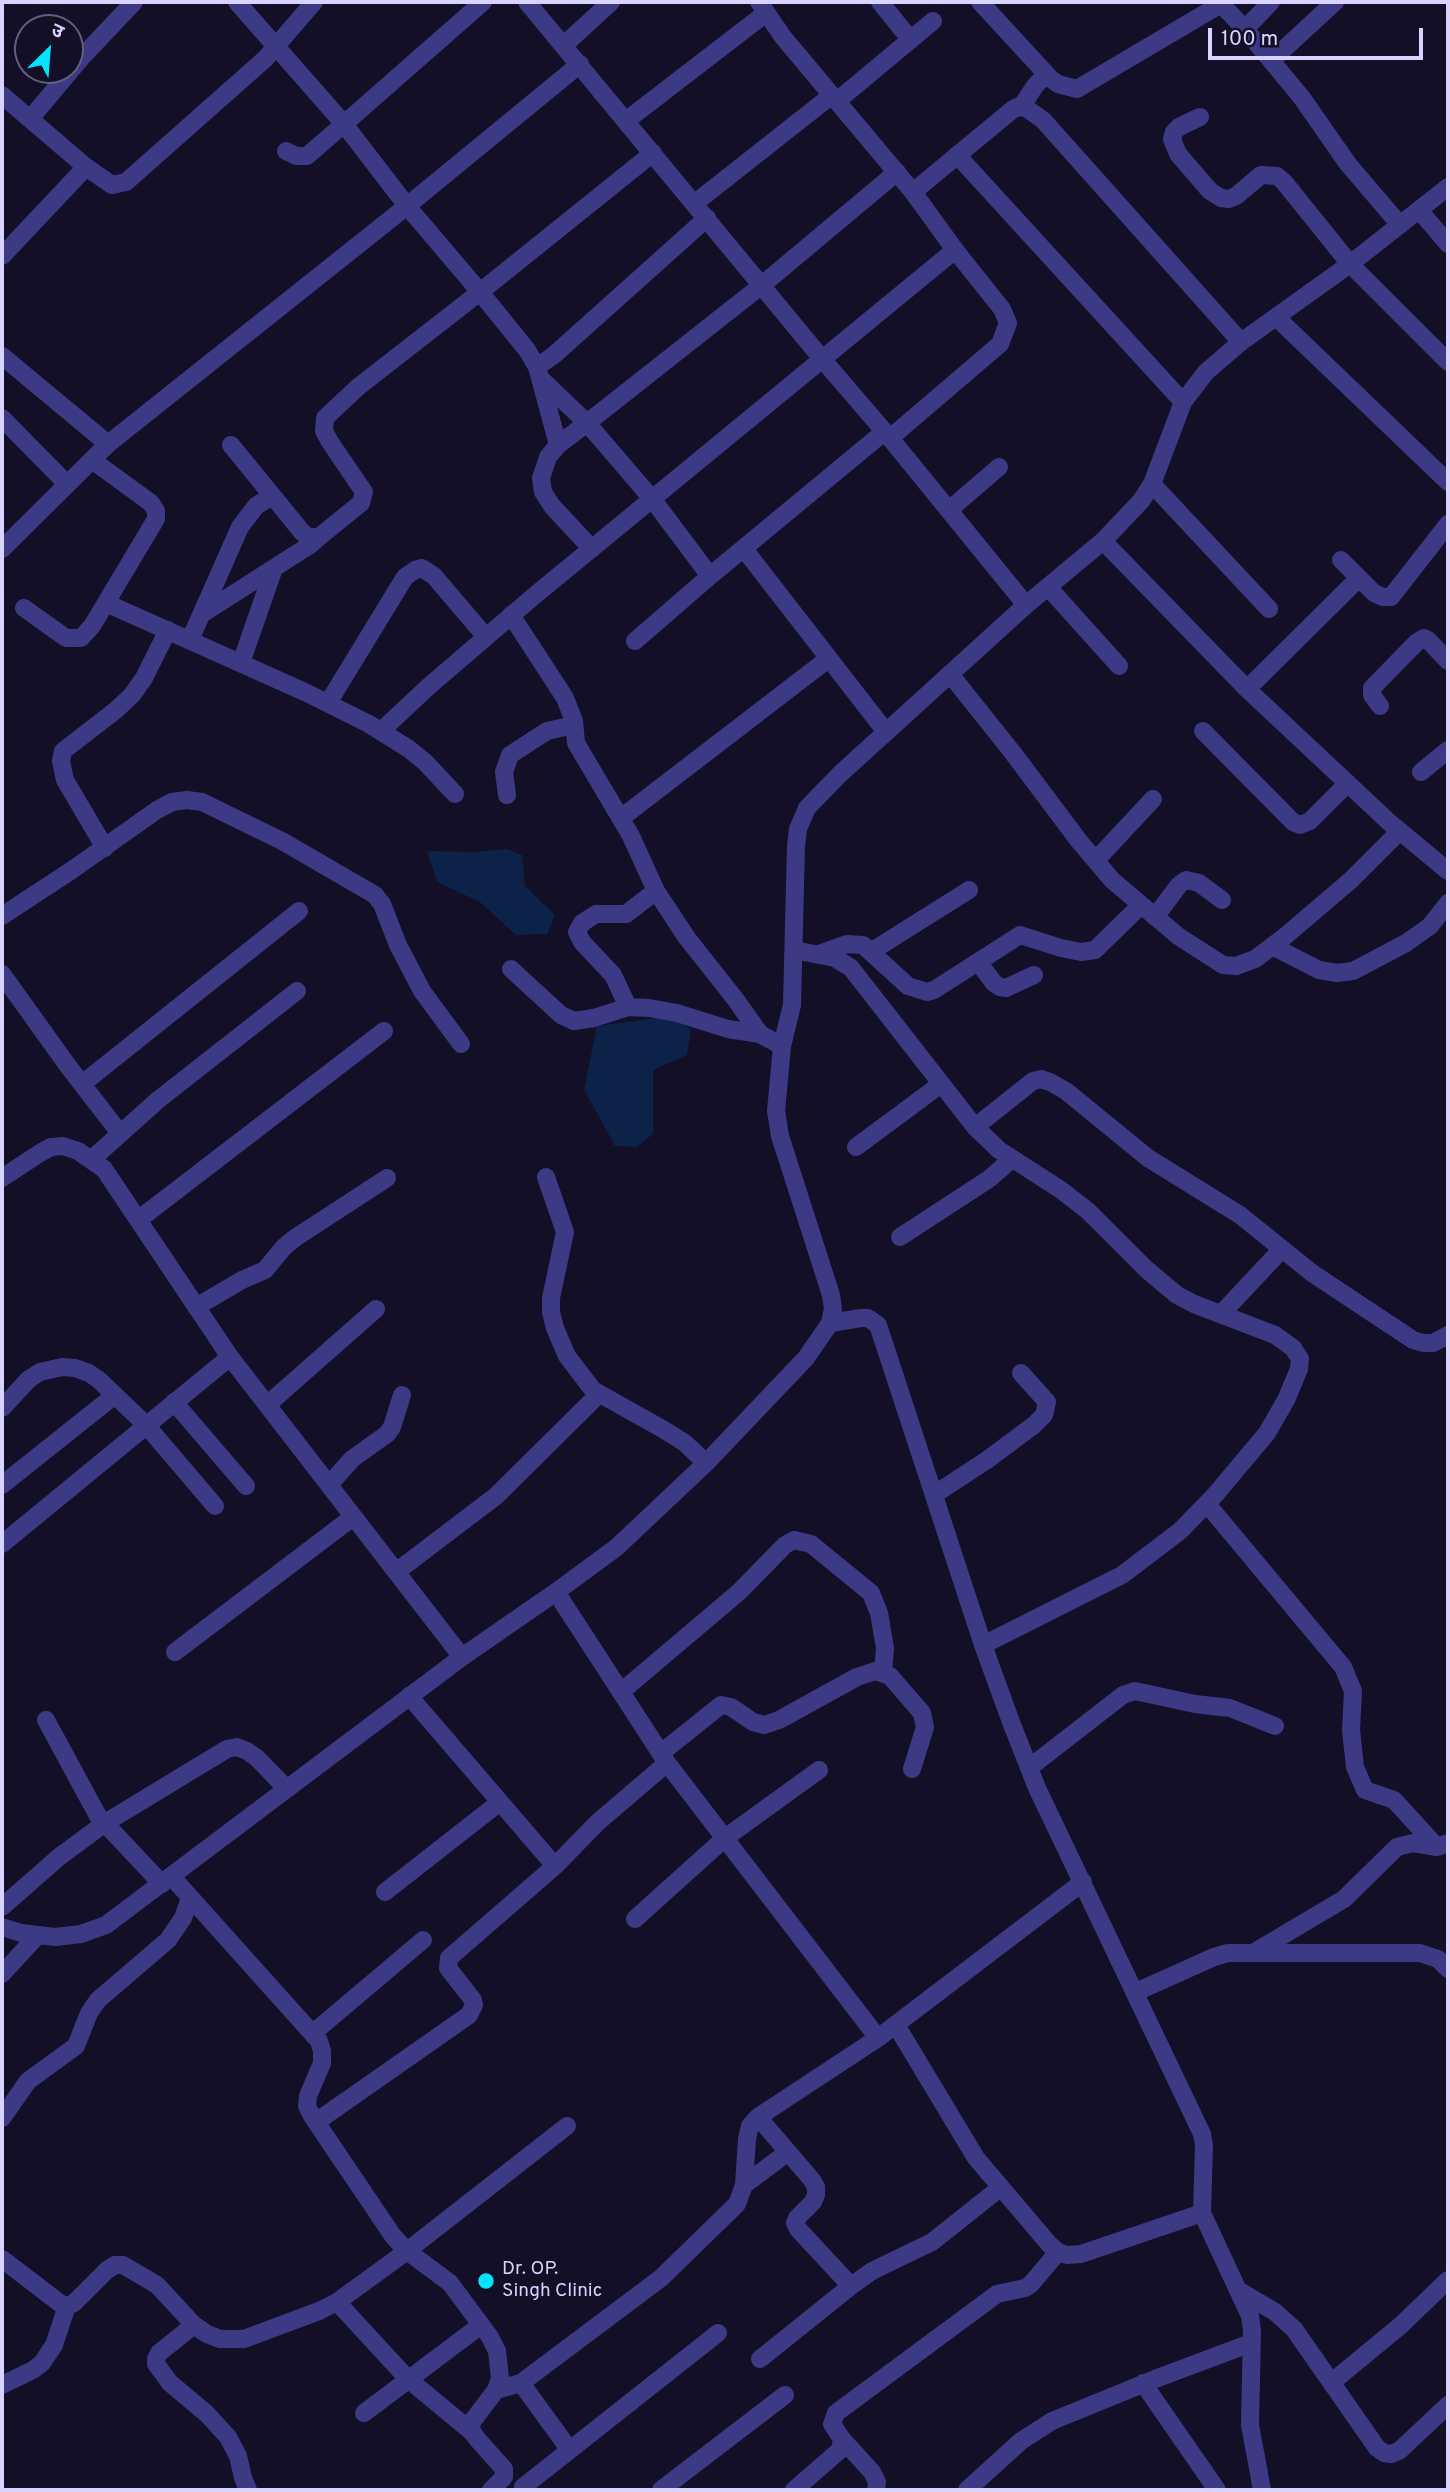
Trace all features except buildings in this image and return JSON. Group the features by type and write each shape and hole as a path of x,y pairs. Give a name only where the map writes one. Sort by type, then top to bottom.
{"street":[{"path":"30,119 97,40 134,2"},
{"path":"237,2 344,124 407,206 527,350 539,373 558,445"},
{"path":"2,95 86,167 112,185 126,182 275,48 292,24 314,2"},
{"path":"286,151 296,156 307,156 483,2"},
{"path":"527,2 1026,605"},
{"path":"564,45 611,2"},
{"path":"880,2 910,39"},
{"path":"1245,29 1271,2"},
{"path":"1272,61 1335,2"},
{"path":"987,4 1046,74 1058,84 1077,89 1220,3 1302,98 1348,164 1400,225"},
{"path":"627,120 762,8 913,192 1002,309 1008,323 1000,344 710,576 635,641"},
{"path":"695,203 933,21"},
{"path":"2,549 108,444 407,206 580,64"},
{"path":"913,192 1012,110 1021,107 1046,74"},
{"path":"1021,107 1034,112 1043,120 1241,342"},
{"path":"1200,117 1179,127 1172,139 1178,154 1210,191 1221,198 1229,199 1261,175 1277,176 1350,264 1448,362"},
{"path":"202,614 310,545 361,503 364,492 324,431 325,418 358,387 653,153"},
{"path":"957,155 1183,402"},
{"path":"2,256 86,167"},
{"path":"592,549 564,521 543,492 543,469 558,445 762,285 897,172"},
{"path":"2,1927 37,1936 81,1934 106,1925 409,1696 617,1547 706,1463 806,1358 830,1323 833,1309 831,1295 780,1136 776,1111 782,1046 792,1005 796,846 798,829 807,808 1026,605 1103,541 1141,501 1152,484 1183,402 1206,372 1241,342 1278,318 1448,187"},
{"path":"1419,210 1448,244"},
{"path":"539,373 554,355 707,218"},
{"path":"381,731 511,615 955,250"},
{"path":"1278,318 1448,482"},
{"path":"2,356 108,444"},
{"path":"539,373 587,423 653,500 710,576"},
{"path":"2,418 67,484"},
{"path":"232,446 302,532 308,537 319,537"},
{"path":"24,608 66,638 74,639 86,634 156,519 156,511 151,503 92,460"},
{"path":"949,510 999,467"},
{"path":"1152,484 1269,609"},
{"path":"190,640 245,518 256,506 272,496"},
{"path":"1341,560 1374,593 1391,597 1448,524"},
{"path":"1103,541 1247,690 1399,831 1448,871"},
{"path":"744,549 886,732"},
{"path":"241,663 274,568"},
{"path":"328,703 405,577 415,570 422,568 435,576 486,637"},
{"path":"1247,690 1359,578"},
{"path":"1048,587 1119,666"},
{"path":"106,603 328,703 381,731 425,762 455,794"},
{"path":"511,615 565,698 572,713 576,743 621,818 656,891 687,938 760,1034"},
{"path":"105,848 65,780 61,761 63,751 132,695 144,678 168,630"},
{"path":"1380,706 1372,695 1372,688 1416,642 1428,639 1448,661"},
{"path":"621,818 828,659"},
{"path":"950,674 1112,880 1154,918 1223,965 1236,966 1255,959 1351,880 1399,831"},
{"path":"507,795 503,772 510,755 547,731 574,725"},
{"path":"1203,731 1293,822 1300,825 1310,821 1348,783"},
{"path":"1421,772 1448,750"},
{"path":"1096,860 1153,799"},
{"path":"2,916 157,810 172,802 202,802 317,860 375,895 382,904 398,945 422,991 461,1044"},
{"path":"1154,918 1179,885 1186,880 1199,883 1222,900"},
{"path":"872,951 969,890"},
{"path":"628,1007 613,975 576,932 582,923 596,914 626,914 656,891"},
{"path":"1272,946 1319,970 1337,973 1353,971 1406,943 1430,926 1448,903"},
{"path":"819,954 847,944 863,946 872,951 908,986 926,992 934,990 1020,935 1081,952 1095,950 1140,906"},
{"path":"82,1084 299,911"},
{"path":"794,950 835,958 851,968 975,1127 999,1150 1088,1211 1146,1269 1177,1295 1275,1335 1293,1349 1300,1359 1299,1369 1286,1400 1267,1433 1207,1504 1180,1531 1122,1575 983,1645"},
{"path":"978,962 994,983 1006,988 1034,975"},
{"path":"510,969 561,1015 574,1021 594,1018 628,1007 649,1008 677,1013 728,1029 760,1034 782,1046"},
{"path":"4,981 120,1132"},
{"path":"92,1159 120,1132 297,991"},
{"path":"138,1220 384,1031"},
{"path":"975,1127 1032,1081 1041,1079 1050,1082 1066,1091 1148,1158 1240,1215 1311,1273 1413,1340 1433,1343 1448,1335"},
{"path":"856,1147 941,1084"},
{"path":"2,1178 51,1147 63,1146 92,1159 104,1169 230,1357 462,1657"},
{"path":"900,1237 989,1178 1012,1159"},
{"path":"546,1177 565,1232 551,1298 551,1312 567,1356 580,1375 599,1394 685,1443 706,1463"},
{"path":"196,1307 265,1270 295,1238 387,1178"},
{"path":"1222,1313 1282,1249"},
{"path":"267,1405 376,1309"},
{"path":"830,1323 867,1318 877,1325 983,1645 1029,1768 1202,2134 1202,2213 1250,2316 1250,2425 1262,2490"},
{"path":"2,1544 230,1357"},
{"path":"2,1408 29,1379 51,1368 75,1368 89,1373 146,1425 215,1506"},
{"path":"935,1494 987,1461 1044,1415 1047,1402 1021,1373"},
{"path":"396,1572 496,1496 599,1394"},
{"path":"2,1485 115,1395"},
{"path":"329,1485 352,1459 387,1434 392,1427 402,1395"},
{"path":"174,1402 246,1486"},
{"path":"1207,1504 1343,1667 1353,1691 1353,1759 1360,1783 1365,1790 1394,1800 1442,1845"},
{"path":"175,1651 353,1517"},
{"path":"622,1691 738,1592 785,1545 794,1540 811,1545 871,1593 879,1613 884,1648 883,1673"},
{"path":"556,1592 664,1758 878,2038"},
{"path":"316,2122 469,2015 474,2005 473,2000 448,1968 449,1958 555,1866 720,1705 731,1707 753,1722 764,1725 779,1720 867,1672 883,1673 901,1687 925,1720 912,1769"},
{"path":"1029,1768 1123,1695 1135,1691 1175,1701 1230,1708 1275,1726"},
{"path":"409,1696 555,1866"},
{"path":"46,1720 87,1798 105,1823 190,1898 313,2033 322,2051 322,2063 308,2096 307,2106 316,2122 393,2236 407,2252 450,2283 497,2351 500,2378 496,2390 475,2415 471,2423 472,2432"},
{"path":"2,1907 59,1857 105,1823 227,1749 237,1747 247,1751 286,1788"},
{"path":"635,1919 725,1838 819,1770"},
{"path":"385,1892 500,1802"},
{"path":"1253,1953 1343,1899 1397,1847 1413,1843 1442,1845"},
{"path":"496,2390 521,2383 661,2278 737,2204 744,2185 750,2126 758,2117 897,2025 1083,1882"},
{"path":"2,2118 28,2081 76,2046 89,2013 98,2000 177,1929 190,1898"},
{"path":"2,1974 37,1936"},
{"path":"313,2033 423,1940"},
{"path":"1136,1992 1221,1955 1420,1953 1438,1959 1448,1969"},
{"path":"897,2025 967,2144 1000,2188 1058,2252 1067,2256 1081,2254 1202,2213"},
{"path":"758,2117 816,2187 813,2202 797,2218 795,2223 798,2229 851,2286"},
{"path":"5,2267 67,2306 74,2303 107,2270 115,2265 123,2265 157,2285 194,2325 207,2334 220,2339 244,2339 337,2302 407,2252 567,2126"},
{"path":"744,2185 788,2152"},
{"path":"760,2359 872,2271 932,2242 1000,2188"},
{"path":"877,2490 877,2482 872,2472 842,2439 832,2424 833,2418 841,2409 997,2294 1025,2288 1031,2284 1058,2252"},
{"path":"1332,2382 1400,2326 1448,2280"},
{"path":"1238,2290 1284,2319 1377,2448 1384,2453 1399,2451 1448,2404"},
{"path":"337,2302 408,2379 472,2432 525,2489 569,2449 718,2333"},
{"path":"2,2385 42,2363 54,2346 67,2306"},
{"path":"194,2325 159,2353 156,2364 170,2383 208,2414 228,2437 238,2456 248,2490"},
{"path":"364,2413 481,2325"},
{"path":"967,2490 1036,2431 1052,2421 1143,2383 1251,2343"},
{"path":"521,2383 569,2449"},
{"path":"1143,2383 1217,2490"},
{"path":"661,2490 785,2395"},
{"path":"794,2490 836,2454 842,2439"},
{"path":"491,2490 504,2477 504,2469"}],"water":[{"path":"507,849 522,855 525,886 555,915 547,934 516,935 480,902 437,882 427,851 474,852"},
{"path":"672,1016 691,1030 687,1055 653,1070 653,1134 637,1147 615,1146 584,1089 597,1026"}],"place":[{"name":"Dr. OP. Singh Clinic","path":"486,2281"}]}
